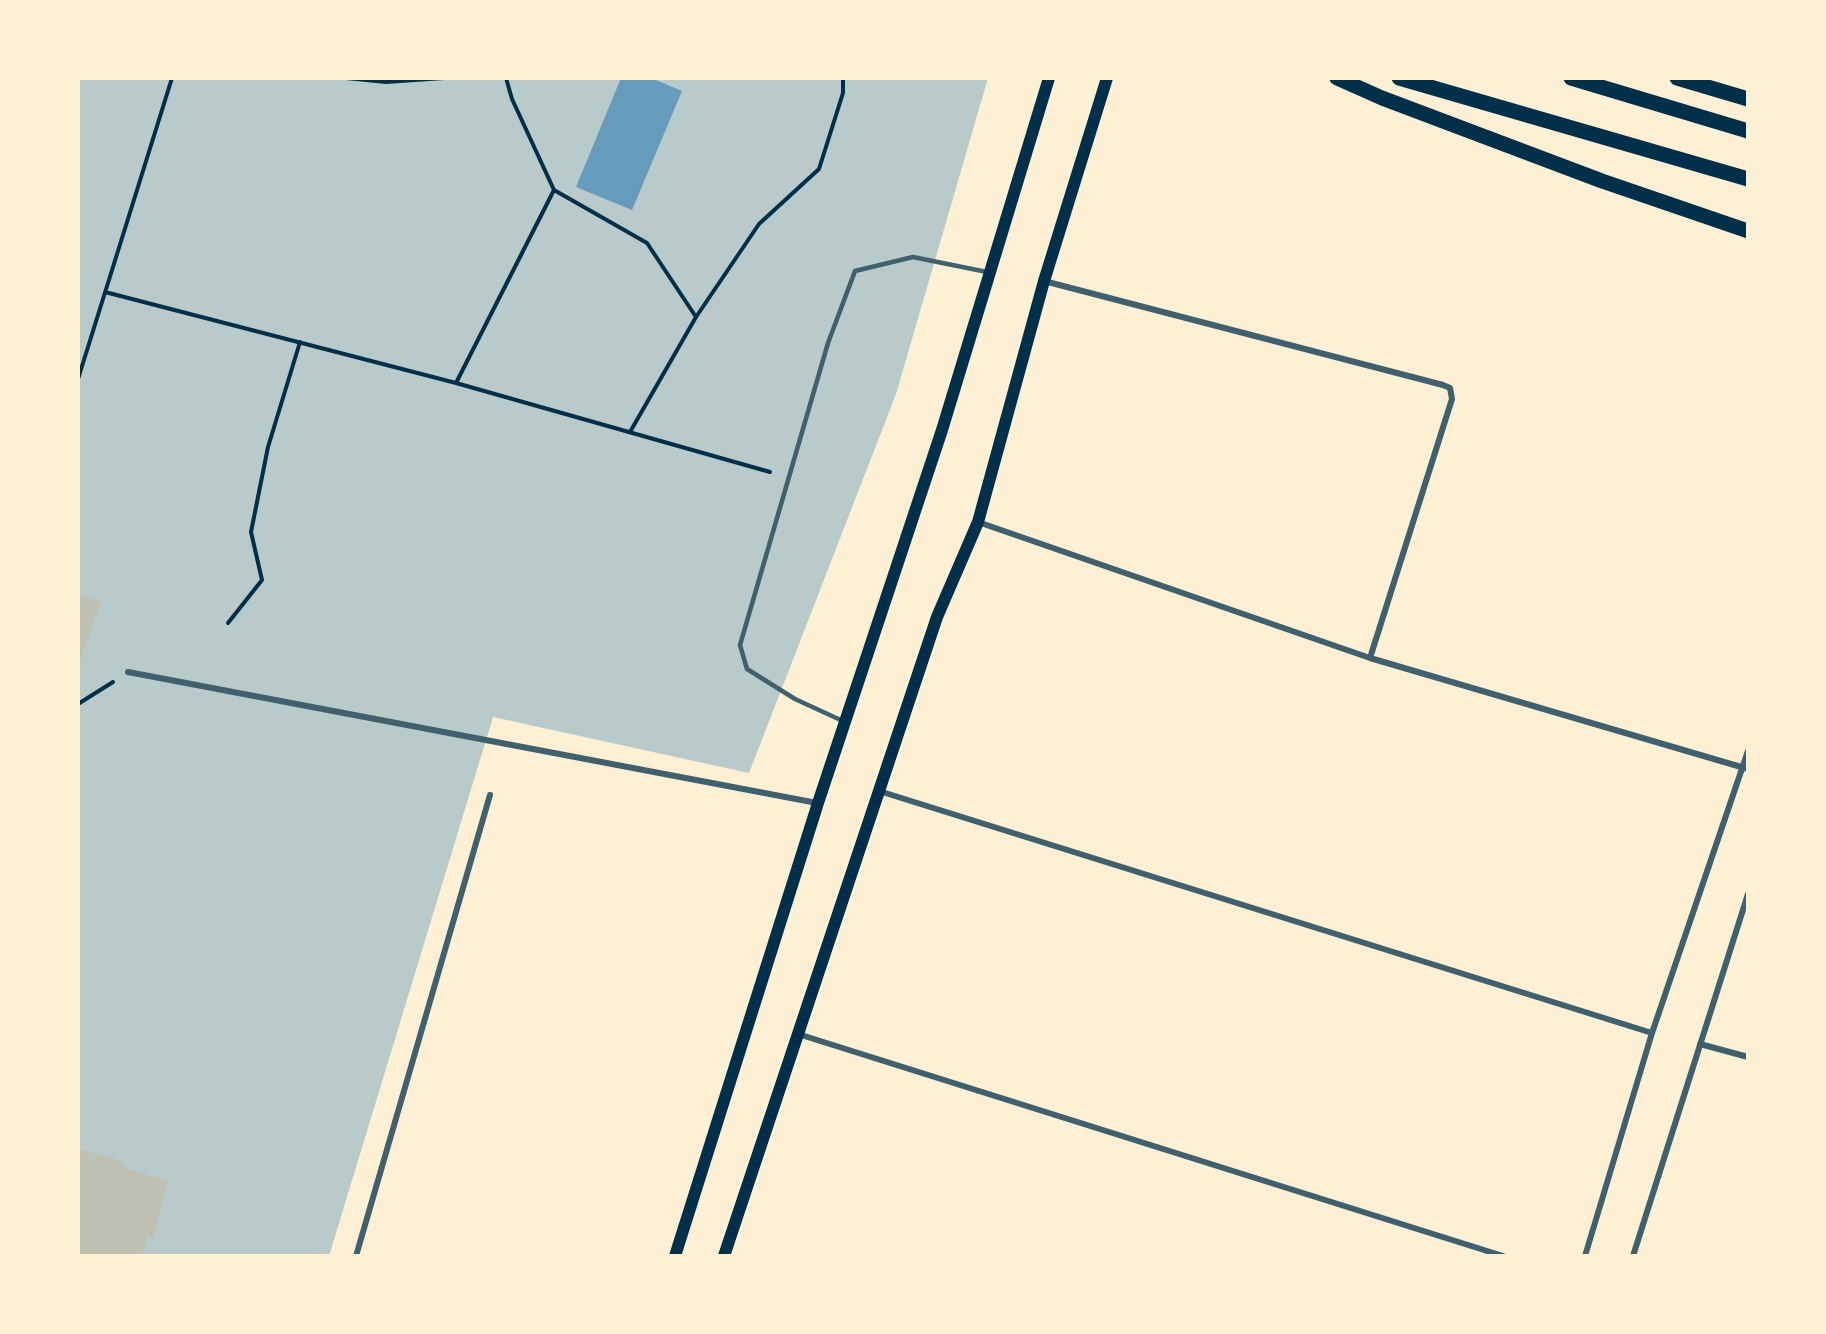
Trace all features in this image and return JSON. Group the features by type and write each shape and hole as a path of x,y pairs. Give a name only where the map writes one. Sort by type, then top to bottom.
{"main road":[{"path":"675,1256 818,803 942,430 1049,78"},
{"path":"724,1256 937,617 978,522 1044,281 1107,78"},
{"path":"1337,78 1382,98 1602,181 1748,231"},
{"path":"1399,78 1748,179"},
{"path":"1571,78 1748,131"},
{"path":"1677,78 1748,99"}],"street":[{"path":"1044,281 1450,388 1452,399 1370,658"},
{"path":"978,522 1370,658 1745,768"},
{"path":"128,672 818,803"},
{"path":"1585,1256 1652,1033 1745,768 1748,751"},
{"path":"879,791 1652,1033"},
{"path":"356,1256 490,795"},
{"path":"1633,1256 1748,894"},
{"path":"798,1034 1503,1256"},
{"path":"1700,1044 1748,1057"}],"lane":[{"path":"845,722 795,699 747,669 740,645 828,343 855,271 913,256 990,273"}],"path":[{"path":"78,379 172,78"},
{"path":"345,78 386,80 444,78"},
{"path":"506,78 512,99 554,190 647,243 696,317"},
{"path":"630,432 696,317 759,224 819,169 843,93 843,78"},
{"path":"456,383 554,190"},
{"path":"105,292 456,383 789,478"},
{"path":"228,623 262,580 251,532 268,447 300,342"},
{"path":"78,704 128,672"}],"shaded area":[{"path":"78,78 988,78 896,394 749,773 493,717 329,1256 78,1256"}],"water":[{"path":"621,78 651,78 682,91 632,210 576,187"}],"building":[{"path":"78,594 101,602 78,666"},
{"path":"78,1149 122,1161 126,1169 168,1181 153,1238 147,1236 142,1256 78,1256"}]}
